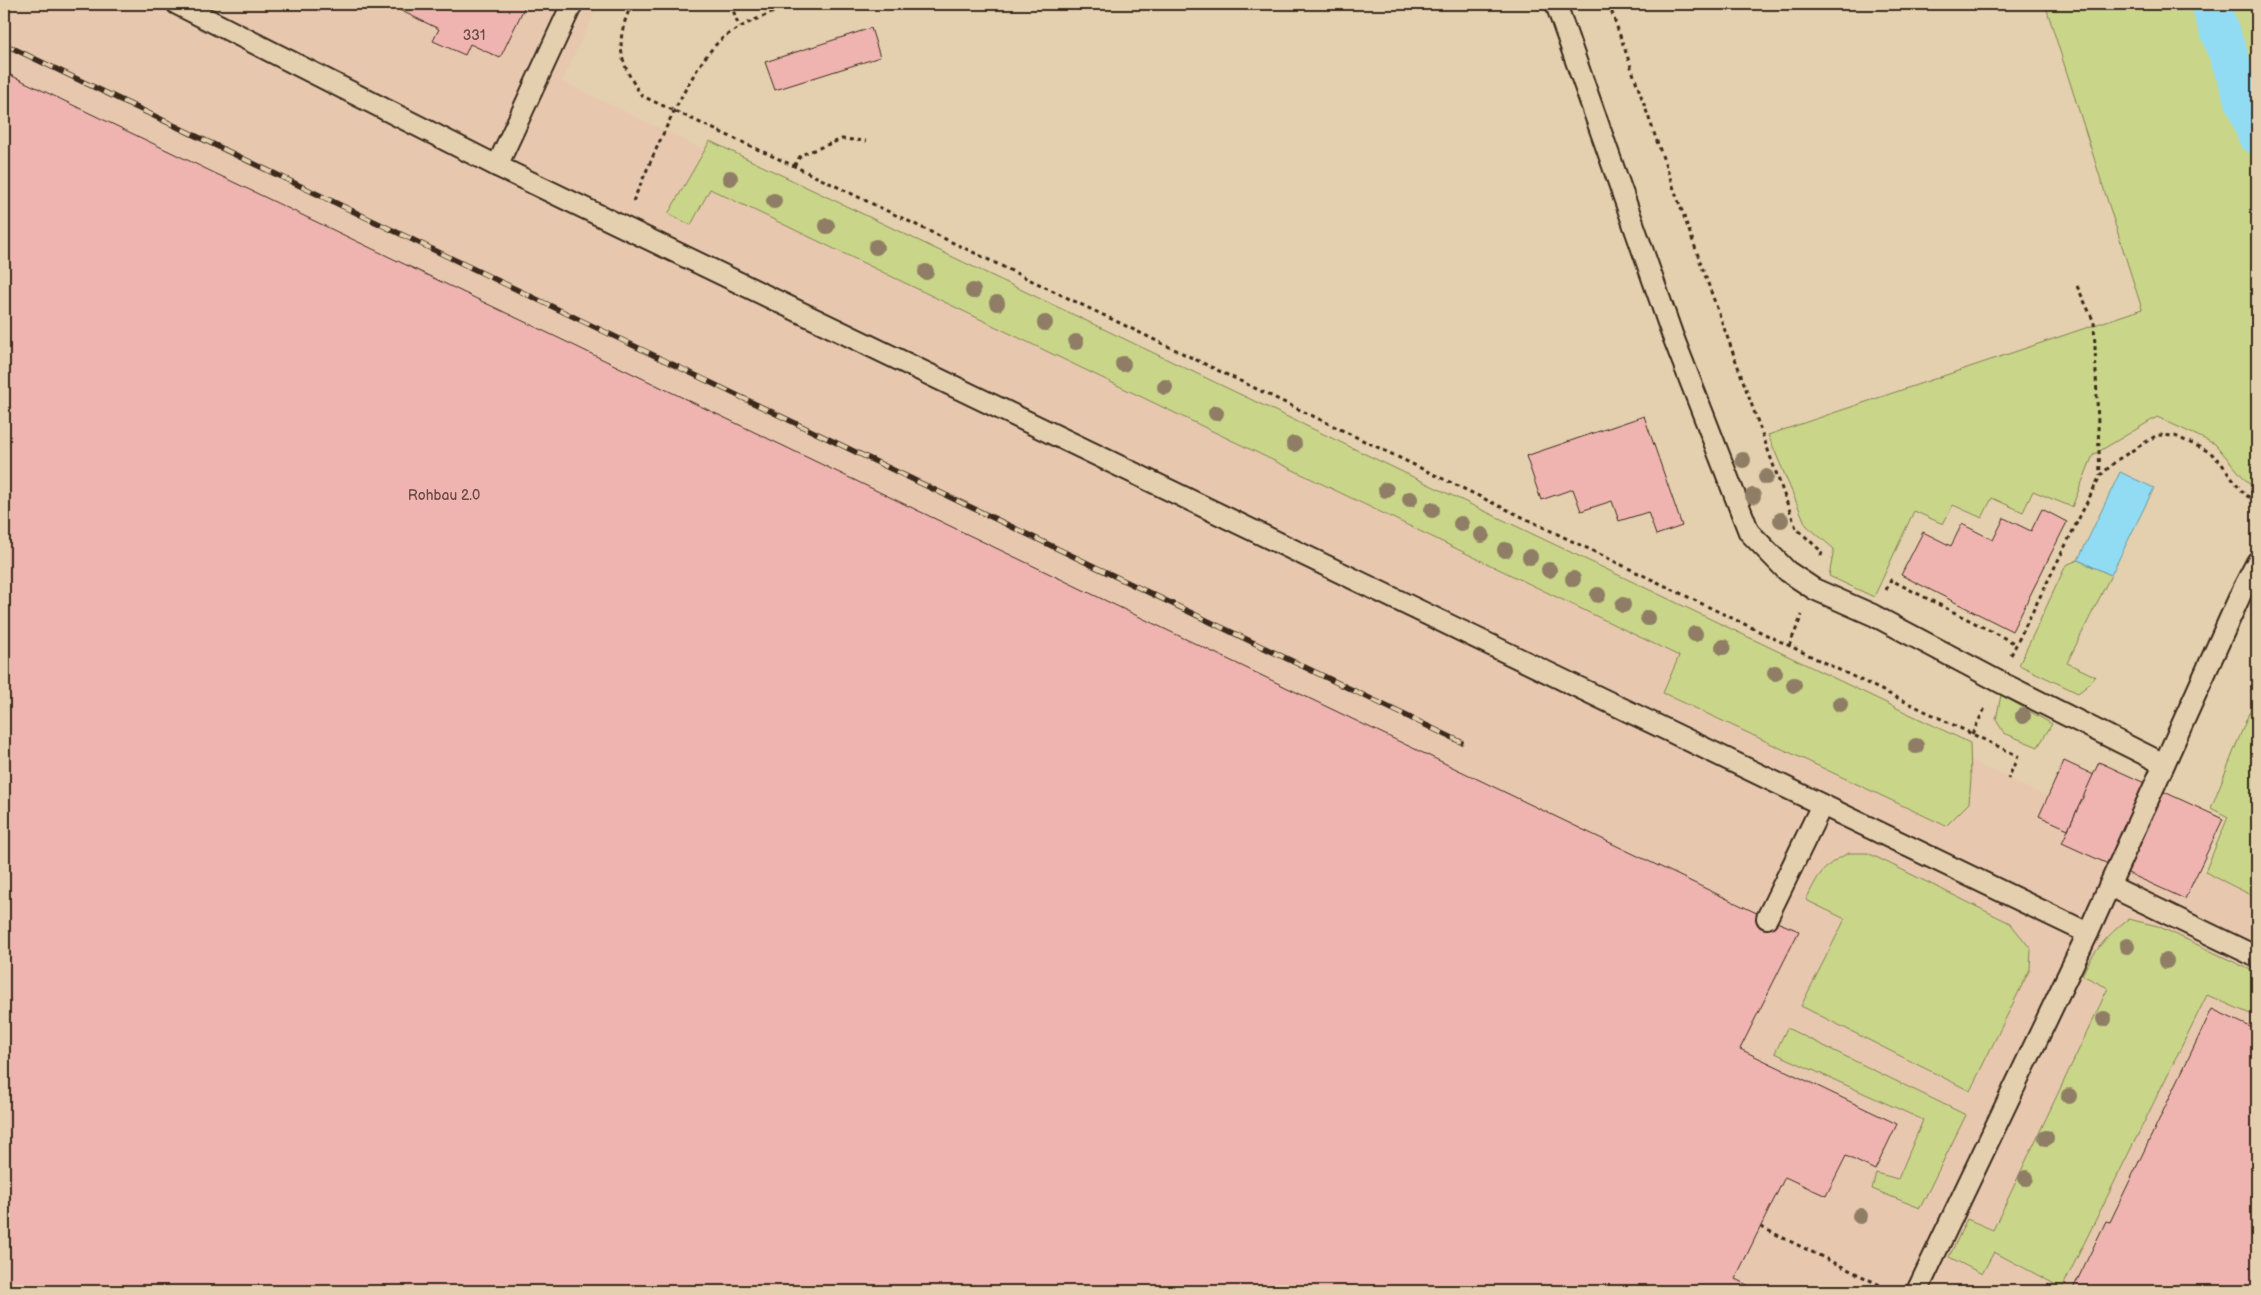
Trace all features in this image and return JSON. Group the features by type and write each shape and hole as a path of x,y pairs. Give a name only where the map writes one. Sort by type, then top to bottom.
{"lane":[{"path":"176,4 497,166 2088,933"},
{"path":"497,166 572,4"},
{"path":"1556,4 1672,334 1748,532 1786,571 1814,589 1873,615 1998,681 2164,764"},
{"path":"1917,1291 2110,886 2244,587 2257,562"},
{"path":"1766,918 1822,805"},
{"path":"2110,886 2257,957"}],"path":[{"path":"632,4 623,23 621,50 627,75 642,96 794,166 2018,756 2008,779"},
{"path":"731,4 739,28"},
{"path":"621,226 676,111 707,56 722,39 739,28 767,14 796,4"},
{"path":"1609,4 1796,528"},
{"path":"794,166 801,155 842,139 866,141"},
{"path":"2077,286 2094,322 2100,476"},
{"path":"1998,681 2100,476 2117,460 2157,435 2176,436 2210,452 2222,462 2245,495 2257,501"},
{"path":"1873,615 1891,580 2016,644"},
{"path":"1760,1227 1894,1291"}],"shaded area":[{"path":"4,4 142,4 226,44 144,4 599,4 562,81 2257,898 2257,1291 4,1291"}],"green space":[{"path":"2045,4 2257,4 2257,487 2249,484 2215,444 2157,417 2093,455 2072,507 2033,491 2023,512 1992,498 1982,518 1953,505 1943,524 1914,511 1874,597 1829,576 1834,549 1806,525 1768,435 2142,309"},
{"path":"710,141 1970,743 1971,779 1969,803 1946,826 1663,693 1679,656 710,189 691,225 668,214"},
{"path":"2078,560 2111,575 2067,663 2095,676 2078,693 2019,665 2066,565"},
{"path":"2257,693 2257,898 2205,872 2228,817 2211,808"},
{"path":"2001,695 2052,724 2038,747 2004,733 1996,720"},
{"path":"1849,853 1868,853 2010,923 2031,949 2030,969 1970,1091 1801,1006 1845,919 1806,900 1822,872 1840,857"},
{"path":"2128,919 2158,926 2257,973 2257,1017 2207,995 2062,1288 1994,1252 1982,1274 1949,1257 1967,1219 1993,1230 2108,988 2082,975 2101,944"},
{"path":"1787,1028 1966,1115 1920,1208 1872,1189 1876,1173 1898,1179 1923,1120 1775,1053"}],"water":[{"path":"2120,472 2154,488 2111,575 2078,560"}],"building":[{"path":"387,4 526,4 500,58 470,44 465,55 433,41 439,29"},
{"path":"871,28 880,57 775,90 765,62"},
{"path":"4,72 1767,918 1799,931 1740,1049 1897,1124 1875,1170 1846,1156 1826,1196 1785,1177 1735,1279 1760,1291 4,1291"},
{"path":"1644,416 1682,526 1656,535 1648,512 1619,521 1612,501 1581,511 1573,489 1541,500 1526,456"},
{"path":"2042,509 2067,522 2012,631 1901,575 1923,532 1951,546 1962,524 1993,540 2004,518 2031,531"},
{"path":"2064,761 2094,775 2068,829 2039,816"},
{"path":"2099,762 2223,819 2185,899 2062,843"},
{"path":"2212,1009 2257,1030 2257,1291 2072,1291 2106,1221 2110,1222"}],"waterway":[{"path":"2210,4 2257,135"}],"railway":[{"path":"4,44 1461,742"}]}
